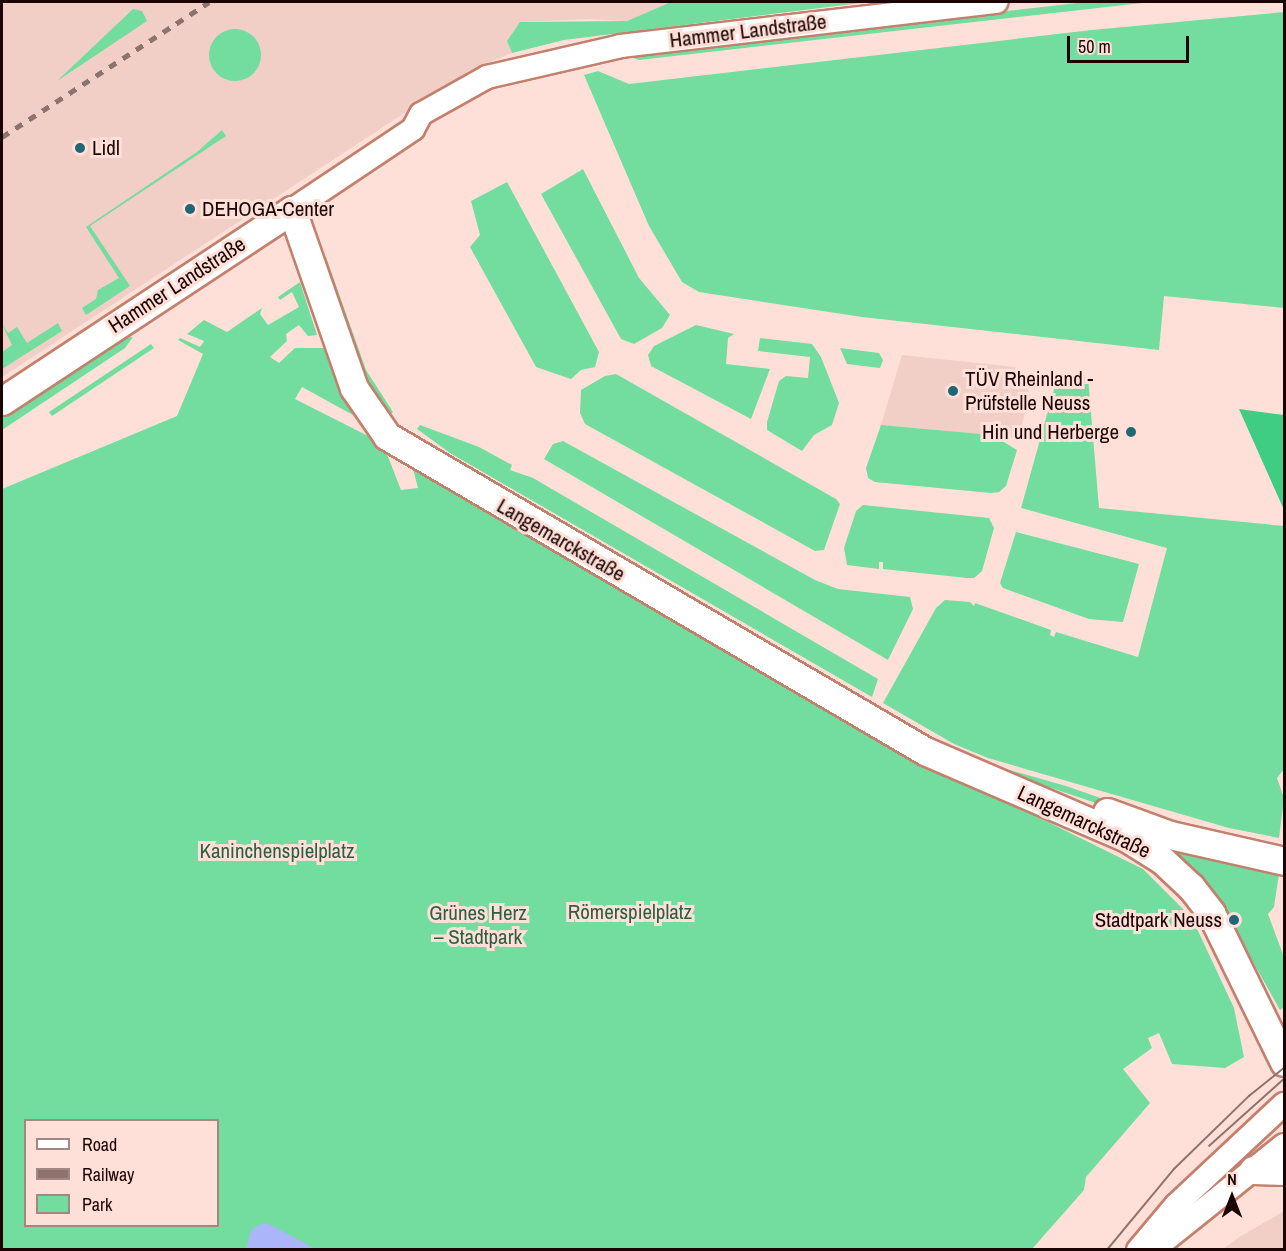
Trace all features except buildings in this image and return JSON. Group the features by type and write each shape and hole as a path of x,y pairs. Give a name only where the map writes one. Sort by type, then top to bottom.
{"main road":[{"name":"Hammer Landstraße","path":"2,400 292,210"},
{"name":"Langemarckstraße","path":"292,210 354,388 387,436 867,717 952,763 1127,838 1177,872 1210,913 1284,1062"},
{"name":"Langemarckstraße","path":"952,763 1074,799 1170,835 1284,861"},
{"path":"1253,1170 1284,1171"}],"street":[{"name":"Hammer Landstraße","path":"292,210 413,129 421,114 487,77 621,46 996,2"},
{"path":"1138,1250 1176,1205 1284,1104"},
{"path":"1153,1250 1284,1145"}],"shaded area":[{"path":"2,2 671,2 627,21 591,19 520,22 507,41 512,53 467,72 2,377"},
{"path":"902,355 1015,367 1022,374 1030,395 1018,438 881,425"},
{"path":"1284,1211 1284,1249 1223,1249 1241,1236"}],"green space":[{"path":"671,2 868,2 564,40 512,53 507,41 520,22 627,21"},
{"path":"1086,2 1151,2 639,60 625,55"},
{"path":"133,9 142,11 147,21 57,81"},
{"path":"1284,12 1284,308 1164,296 1159,350 862,317 699,292 682,282 649,226 584,75 598,71 629,84 1092,30"},
{"path":"235,29 245,31 253,37 259,45 261,55 259,65 253,73 245,79 235,81 225,79 217,73 211,65 209,55 211,45 217,37 225,31"},
{"path":"222,130 226,136 90,226 130,286 86,315 82,308 96,299 98,290 119,278 86,227 197,152"},
{"path":"583,169 639,278 670,315 662,328 634,344 621,339 541,194"},
{"path":"507,182 599,352 595,367 581,370 571,379 536,367 470,247 480,235 471,201"},
{"path":"326,257 366,370 393,412 388,416 357,361 321,259"},
{"name":"Grünes Herz – Stadtpark","path":"300,282 317,335 308,336 299,325 286,334 287,341 270,357 279,363 295,348 324,348 339,390 353,415 302,387 295,399 372,438 376,448 387,454 401,490 418,488 412,465 918,758 1143,869 1192,918 1234,1008 1244,1057 1225,1068 1172,1064 1159,1033 1148,1038 1152,1048 1123,1069 1150,1103 1086,1177 1084,1190 1032,1249 2,1250 2,489 177,416 203,354 178,340 180,338 200,347 204,341 187,334 204,320 227,332 262,308 260,314 268,325 299,307 292,292 280,300 278,297"},
{"path":"58,323 62,331 2,369 2,352 12,345 2,324 8,333 17,327 27,343"},
{"path":"696,325 734,334 728,338 726,364 770,369 751,419 651,366 648,355 654,346"},
{"path":"133,337 125,348 2,430 2,415 118,338"},
{"path":"760,338 812,344 821,357 839,403 832,425 814,435 802,451 767,430 767,422 779,381 786,376 808,378 810,357 758,351"},
{"path":"151,344 154,348 52,416 49,412"},
{"path":"840,348 879,353 883,360 880,368 847,364"},
{"path":"616,374 836,499 840,504 824,550 815,551 585,424 580,413 581,390 605,376"},
{"path":"1066,374 1088,377 1099,508 1284,526 1284,769 1277,778 1284,798 1279,838 1229,828 988,758 954,744 883,703 936,608 945,600 970,602 974,606 975,603 1051,630 1050,635 1054,637 1056,632 1138,657 1167,548 1021,508 1056,382"},
{"path":"1239,409 1284,415 1284,510"},
{"path":"420,425 479,447 512,465 510,470 533,478 878,679 872,697 450,453 417,429"},
{"path":"881,425 992,435 1017,450 1006,486 999,492 991,493 875,482 868,478 866,468"},
{"path":"563,441 815,580 838,589 910,597 913,609 888,660 544,459 553,444"},
{"path":"863,505 989,518 994,528 982,571 974,578 967,578 883,569 883,562 879,562 879,569 847,565 844,548 856,511"},
{"path":"1016,532 1139,564 1123,622 1089,619 1003,588 1000,583"},
{"path":"992,765 1066,786 1167,821 1126,813 991,768"},
{"path":"1169,843 1280,867 1274,907 1268,914 1284,957 1284,1007 1280,1010 1215,894 1192,866 1168,849"}],"water":[{"path":"263,1223 315,1249 246,1249 251,1230"}],"tram line":[{"path":"1107,1250 1174,1169 1249,1096 1284,1068"},
{"path":"1209,1146 1284,1079"}],"railway":[{"path":"2,137 209,2"}],"place":[{"name":"Lidl","path":"80,148"},
{"name":"DEHOGA-Center","path":"190,209"},
{"name":"TÜV Rheinland - Prüfstelle Neuss","path":"953,391"},
{"name":"Hin und Herberge","path":"1131,432"},
{"name":"Stadtpark Neuss","path":"1234,920"}],"park label":[{"name":"Kaninchenspielplatz","path":"277,851"},
{"name":"Römerspielplatz","path":"630,912"}]}
